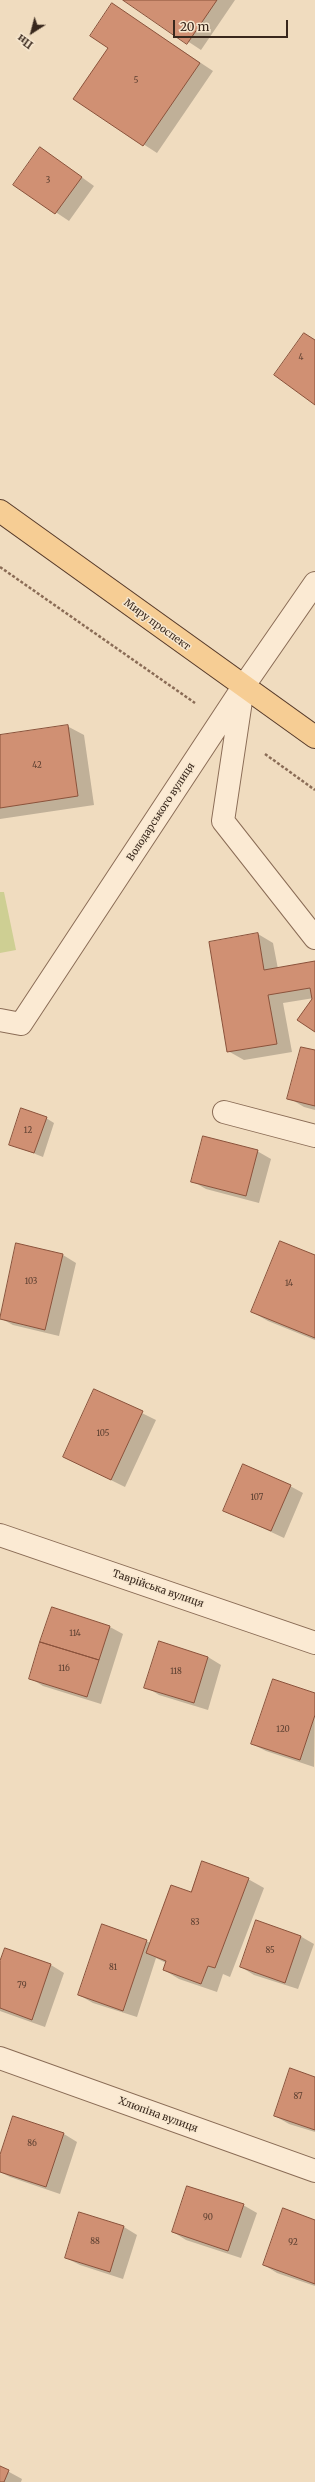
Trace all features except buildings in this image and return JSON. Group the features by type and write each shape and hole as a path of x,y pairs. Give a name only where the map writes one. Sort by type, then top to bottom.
{"main road":[{"name":"Миру проспект","path":"0,511 243,687 315,737"}],"street":[{"name":"Володарського вулиця","path":"0,1020 21,1024 228,728 243,687 315,583"},
{"path":"228,728 223,821 315,938"},
{"path":"224,1112 315,1136"},
{"name":"Таврійська вулиця","path":"0,1534 315,1643"},
{"name":"Хлюпіна вулиця","path":"0,2058 315,2171"}],"path":[{"path":"0,567 315,790"}],"green space":[{"path":"0,892 4,892 16,950 0,953"}]}
